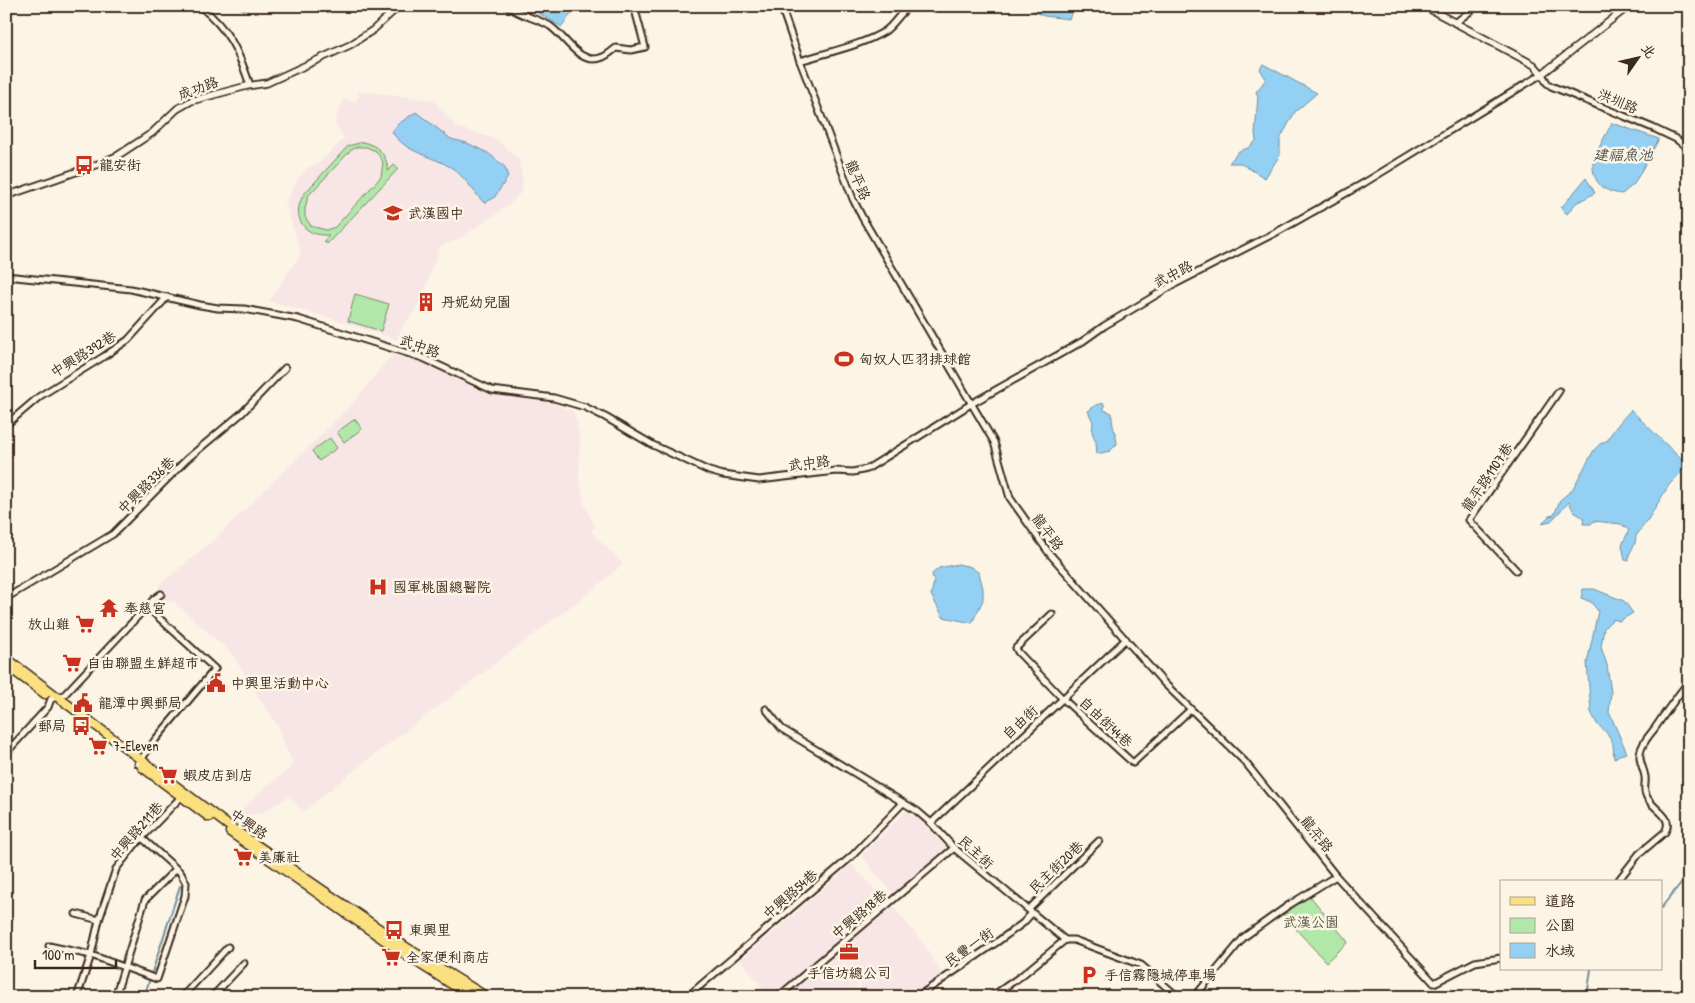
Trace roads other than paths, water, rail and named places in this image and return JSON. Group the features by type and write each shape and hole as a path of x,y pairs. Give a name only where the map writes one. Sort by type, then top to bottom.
{"main road":[{"name":"中興路","path":"6,658 54,698"},
{"name":"中興路","path":"6,665 282,863 409,949 487,997"},
{"name":"中興路","path":"140,762 181,796 284,871 404,954 472,997"}],"street":[{"path":"200,6 227,33 241,58 250,85"},
{"name":"成功路","path":"6,196 118,156 152,132 177,109 191,101 250,85 267,83 350,45 373,30 399,6"},
{"path":"508,6 514,11 551,26 578,54 587,58 603,58 616,48 632,50 645,46 634,6"},
{"name":"龍平路","path":"781,6 800,62 862,217 994,442 1010,498 1049,553 1164,683 1244,762 1336,876 1434,983 1475,962 1500,958"},
{"path":"800,62 842,50 884,32 910,6"},
{"path":"1424,6 1534,65 1542,74 1629,6"},
{"path":"1455,23 1477,6"},
{"name":"洪圳路","path":"1542,74 1551,86 1653,128 1676,139 1689,149"},
{"name":"武中路","path":"6,276 132,289 209,307 244,309 298,319 423,358 492,390 545,397 585,407 653,446 709,471 723,475 759,480 836,470 860,472 971,404 1083,341 1104,326 1173,286 1275,233 1364,183 1542,74"},
{"name":"中興路392巷","path":"6,425 40,396 128,340 167,297"},
{"name":"中興路336巷","path":"6,598 113,534 173,472 242,414 285,368"},
{"name":"龍平路1107巷","path":"1516,570 1469,520 1559,391"},
{"path":"6,753 54,698 64,695 161,594"},
{"path":"140,762 155,740 215,669 147,607"},
{"name":"自由街44巷","path":"1052,614 1016,648 1062,698 1134,764 1190,710"},
{"name":"自由街","path":"931,823 1126,639"},
{"path":"1619,880 1639,854 1665,832 1668,827 1664,815 1646,796 1640,754 1644,743 1670,704 1689,682"},
{"name":"民主街","path":"766,709 782,729 904,803 931,823 954,848 1065,940 1074,940 1141,965 1178,997"},
{"name":"中興路211巷","path":"76,997 92,955 99,920 116,869 181,796"},
{"name":"中興路54巷","path":"687,997 852,856 904,803"},
{"path":"49,946 92,955 153,978 185,896 186,883 183,876 142,838"},
{"name":"民主街20巷","path":"1030,911 1099,841"},
{"name":"中興路18巷","path":"778,997 954,848"},
{"path":"115,997 145,900 176,869"},
{"path":"1193,997 1244,937 1289,905 1336,876"},
{"name":"民豐一街","path":"917,997 1023,923 1030,911"},
{"path":"76,914 99,920"},
{"path":"991,997 1033,967 1065,940"},
{"path":"182,997 228,946"},
{"path":"212,997 244,963"}],"water":[{"path":"528,6 576,6 562,27 528,7"},
{"path":"1033,6 1072,6 1074,9 1069,19 1044,16 1033,11"},
{"path":"1263,64 1317,93 1295,112 1280,139 1280,155 1265,178 1240,163 1229,163 1239,151 1248,148 1256,141 1258,96 1256,92 1266,79 1260,69"},
{"path":"416,112 451,139 467,143 488,153 505,167 508,177 494,198 484,203 452,168 412,150 398,139 392,132 398,124"},
{"name":"建福魚池","path":"1612,123 1659,139 1634,184 1622,194 1605,189 1600,185 1593,170 1596,154"},
{"path":"1586,178 1595,193 1576,203 1567,214 1561,208"},
{"path":"1104,403 1104,410 1112,413 1117,444 1110,451 1097,454 1096,442 1092,432 1093,422 1088,411 1096,405"},
{"path":"1631,410 1685,463 1685,468 1669,485 1636,536 1629,555 1629,561 1625,560 1622,545 1629,530 1621,524 1594,521 1591,524 1583,524 1584,518 1574,512 1569,502 1551,521 1542,523 1549,516 1554,515 1560,500 1572,490 1594,450 1608,440 1614,429"},
{"path":"958,564 971,567 979,573 983,588 983,600 972,623 943,617 931,595 934,582 932,574 939,568"},
{"path":"1583,589 1594,589 1624,601 1633,613 1619,621 1613,619 1604,628 1601,647 1607,665 1611,692 1609,712 1627,753 1619,755 1614,759 1613,744 1606,732 1597,724 1591,712 1587,663 1598,611 1591,602 1581,598"}],"waterway":[{"path":"237,6 245,10 251,6"},
{"path":"279,6 281,8 283,6"},
{"path":"1662,907 1689,873"},
{"path":"144,997 180,886"},
{"path":"1587,997 1591,970"}],"place":[{"name":"龍安街","path":"84,165"},
{"name":"武漢國中","path":"393,213"},
{"name":"丹妮幼兒園","path":"426,302"},
{"name":"匈奴人匹羽排球館","path":"844,359"},
{"name":"國軍桃園總醫院","path":"378,587"},
{"name":"奉慈宮","path":"109,608"},
{"name":"放山雞","path":"85,624"},
{"name":"自由聯盟生鮮超市","path":"72,663"},
{"name":"中興里活動中心","path":"216,683"},
{"name":"龍潭中興郵局","path":"83,703"},
{"name":"郵局","path":"81,726"},
{"name":"7-Eleven","path":"98,746"},
{"name":"蝦皮店到店","path":"168,775"},
{"name":"美廉社","path":"243,857"},
{"name":"東興里","path":"394,930"},
{"name":"手信坊總公司","path":"849,952"},
{"name":"全家便利商店","path":"391,957"},
{"name":"手信霧隱城停車場","path":"1089,975"}],"park label":[{"name":"武漢公園","path":"1311,922"}]}
